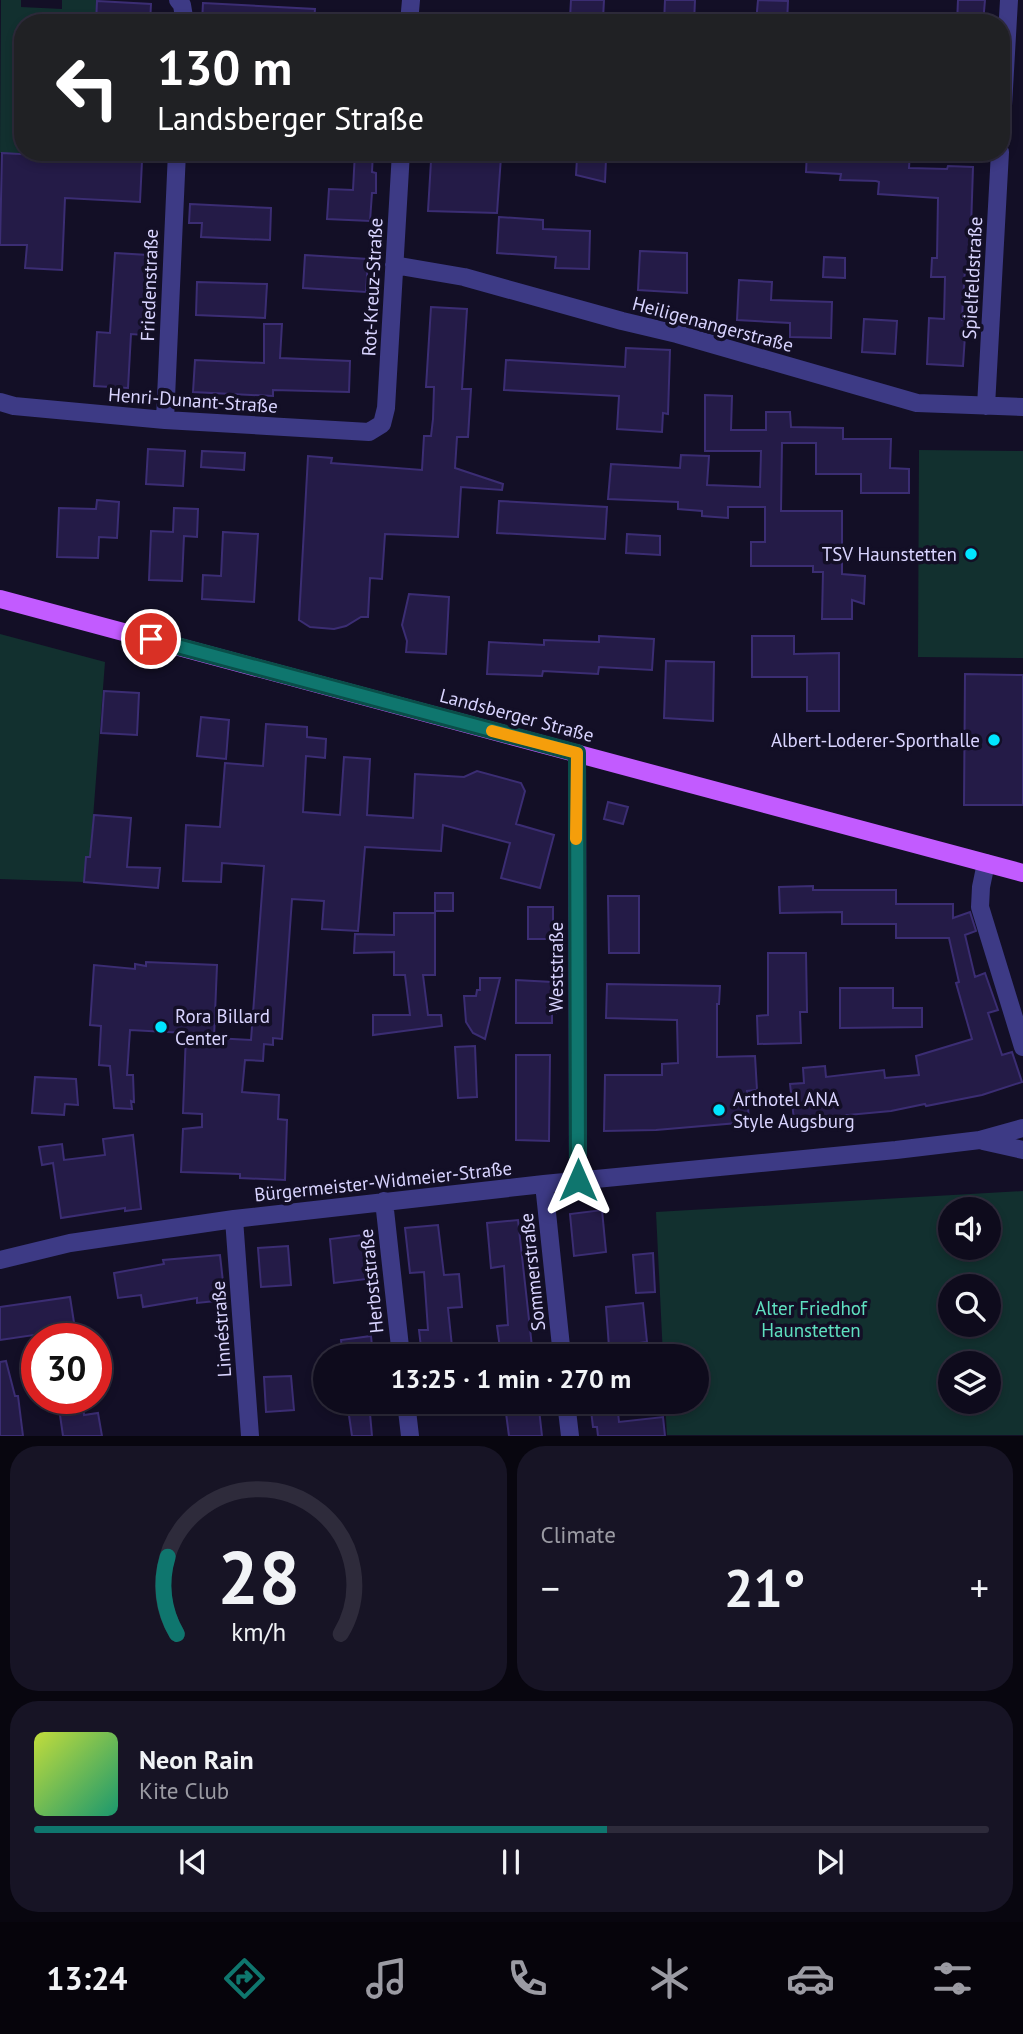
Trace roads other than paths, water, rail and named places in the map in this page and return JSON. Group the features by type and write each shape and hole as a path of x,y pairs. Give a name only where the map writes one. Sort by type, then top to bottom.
{"main road":[{"name":"Landsberger Straße","path":"0,599 1023,873"}],"street":[{"name":"Friedenstraße","path":"165,420 177,161"},
{"name":"Rot-Kreuz-Straße","path":"382,424 386,408 400,161"},
{"name":"Spielfeldstraße","path":"986,406 1000,161"},
{"name":"Heiligenangerstraße","path":"394,265 464,278 677,334 917,403 1023,407"},
{"name":"Henri-Dunant-Straße","path":"0,402 13,406 165,420 369,432 382,424"},
{"name":"Weststraße","path":"577,753 578,1180"},
{"path":"986,863 980,907 1023,1047"},
{"name":"Bürgermeister-Widmeier-Straße","path":"0,1260 71,1243 234,1219 578,1180 979,1140 1023,1128"},
{"path":"979,1140 1023,1150"},
{"name":"Sommerstraße","path":"544,1184 561,1344"},
{"name":"Herbststraße","path":"384,1201 400,1344"},
{"name":"Linnéstraße","path":"234,1219 250,1436"},
{"path":"407,1414 410,1436"},
{"path":"567,1414 570,1436"}],"place":[{"name":"TSV Haunstetten","path":"971,554"},
{"name":"Albert-Loderer-Sporthalle","path":"994,740"},
{"name":"Rora Billard Center","path":"161,1027"},
{"name":"Arthotel ANA Style Augsburg","path":"719,1110"}],"park label":[{"name":"Alter Friedhof Haunstetten","path":"811,1319"}]}
